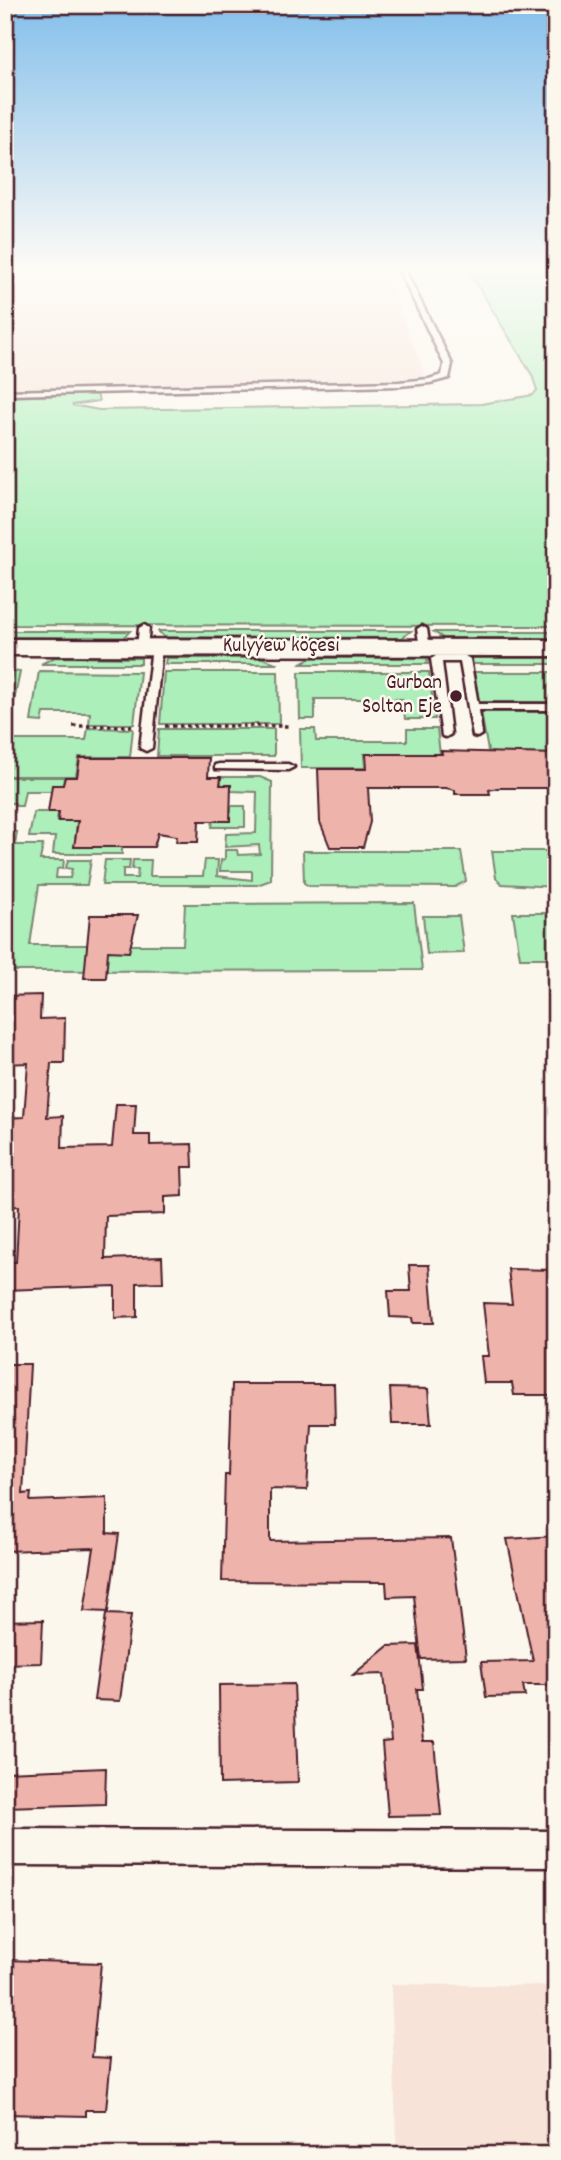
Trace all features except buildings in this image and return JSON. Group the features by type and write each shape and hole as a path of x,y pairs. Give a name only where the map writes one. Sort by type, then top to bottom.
{"street":[{"name":"Kulyýew köçesi","path":"6,658 147,641 556,648"},
{"path":"5,1847 556,1849"}],"lane":[{"path":"5,393 399,384 440,379 446,376 447,369"},
{"path":"146,748 147,641"},
{"path":"446,734 436,646 465,659 477,734"},
{"path":"473,707 556,708"},
{"path":"219,766 288,767"}],"path":[{"path":"5,677 6,658"},
{"path":"74,726 134,726"},
{"path":"160,726 288,726"}],"shaded area":[{"path":"5,369 423,369 427,379 5,391"},
{"path":"391,1984 556,1986 556,2155 397,2155"}],"green space":[{"path":"528,369 556,369 556,626 5,625 5,397 97,394 99,401 72,405 99,410 481,404 533,395 537,390"},
{"path":"5,631 130,631 123,638 5,637"},
{"path":"158,631 411,631 402,638 164,637"},
{"path":"434,632 556,632 556,638 443,638"},
{"path":"55,657 141,658 141,664 41,664"},
{"path":"166,658 263,658 278,664 165,664"},
{"path":"311,658 427,658 428,664 299,664"},
{"path":"472,658 556,658 556,664 473,664"},
{"path":"13,671 20,672 6,740 86,740 88,728 133,729 130,757 79,757 76,776 5,776 5,706"},
{"path":"39,671 140,672 134,724 89,724 90,713 44,713 42,722 31,721"},
{"path":"164,672 278,672 279,724 160,724"},
{"path":"299,672 429,672 435,719 405,719 403,699 315,699 315,719 300,719"},
{"path":"474,672 556,672 556,702 479,702"},
{"path":"481,712 549,712 550,717 556,717 556,754 493,754 488,751"},
{"path":"159,729 274,729 274,756 157,756"},
{"path":"300,729 315,729 316,741 407,741 407,729 437,729 440,754 364,754 365,768 301,768"},
{"path":"5,777 64,777 63,785 51,791 25,791 22,806 15,806 15,803 5,803"},
{"path":"221,777 260,777 272,782 271,880 257,885 102,885 105,860 130,860 129,869 123,869 123,878 137,878 138,869 132,869 133,860 151,860 150,876 203,876 205,860 218,860 217,876 252,880 252,871 220,871 225,850 237,850 238,855 260,854 259,845 225,847 226,834 256,833 257,792 231,791 231,785 221,785"},
{"path":"231,806 245,806 245,827 212,827 213,821 219,821 220,812 231,812"},
{"path":"34,812 58,812 57,821 77,821 75,842 92,847 122,847 122,854 53,854 55,837 29,837"},
{"path":"17,832 15,845 43,845 40,860 64,860 63,868 57,869 56,878 70,878 72,869 66,868 68,860 91,860 87,885 39,885 30,945 183,945 185,904 414,903 422,970 5,971 5,835"},
{"path":"303,851 461,851 466,881 455,887 309,886 304,883"},
{"path":"492,851 556,851 556,887 502,884 496,878"},
{"path":"513,913 556,913 556,958 520,958"},
{"path":"423,916 459,916 464,953 427,954"}],"place":[{"name":"Gurban Soltan Eje","path":"456,696"}]}
